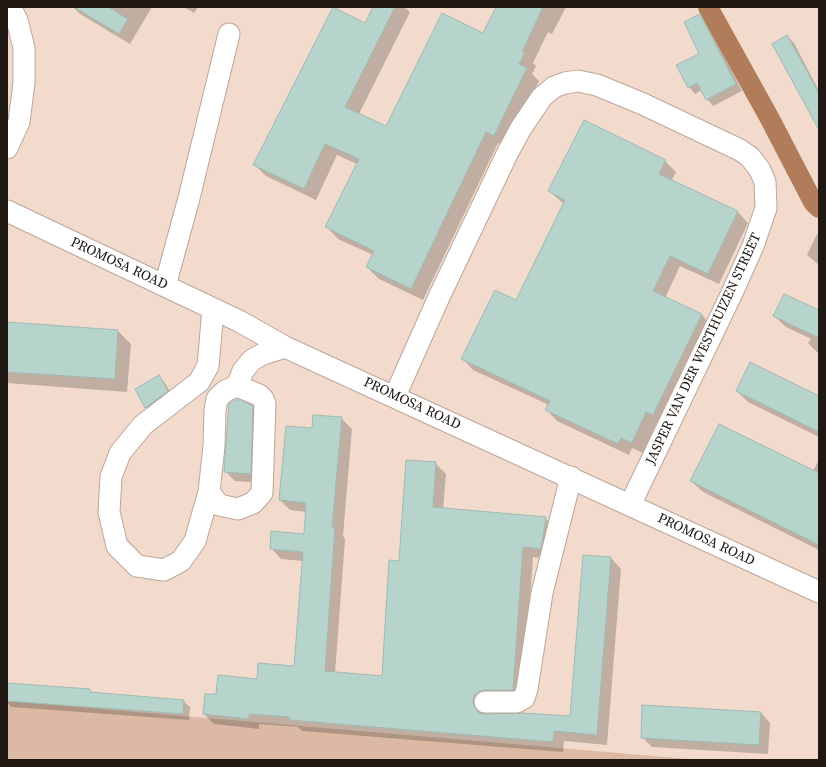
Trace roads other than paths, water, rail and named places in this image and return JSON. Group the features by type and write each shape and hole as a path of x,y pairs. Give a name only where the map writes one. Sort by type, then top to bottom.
{"street":[{"path":"7,148 19,122 24,83 24,48 17,20 10,7"},
{"path":"165,286 189,198 229,34"},
{"name":"JASPER VAN DER WESTHUIZEN STREET","path":"395,396 439,297 507,154 521,128 542,97 554,87 565,83 578,81 597,85 643,104 740,150 750,157 760,170 765,182 766,208 756,240 735,286 630,505"},
{"name":"PROMOSA ROAD","path":"7,211 213,309 285,346 819,592"},
{"path":"213,309 208,366 199,382 143,425 120,453 111,476 110,512 117,546 137,566 164,570 181,561 195,541 209,492 217,399 225,392 237,386 243,371 252,360 263,354 285,346"},
{"path":"209,492 219,505 238,509 253,503 262,493 265,404 263,399 258,395 237,386"},
{"path":"484,702 517,702 524,698 528,689 542,593 571,478"}],"waterway":[{"path":"708,7 770,119 813,202 819,208"}]}
